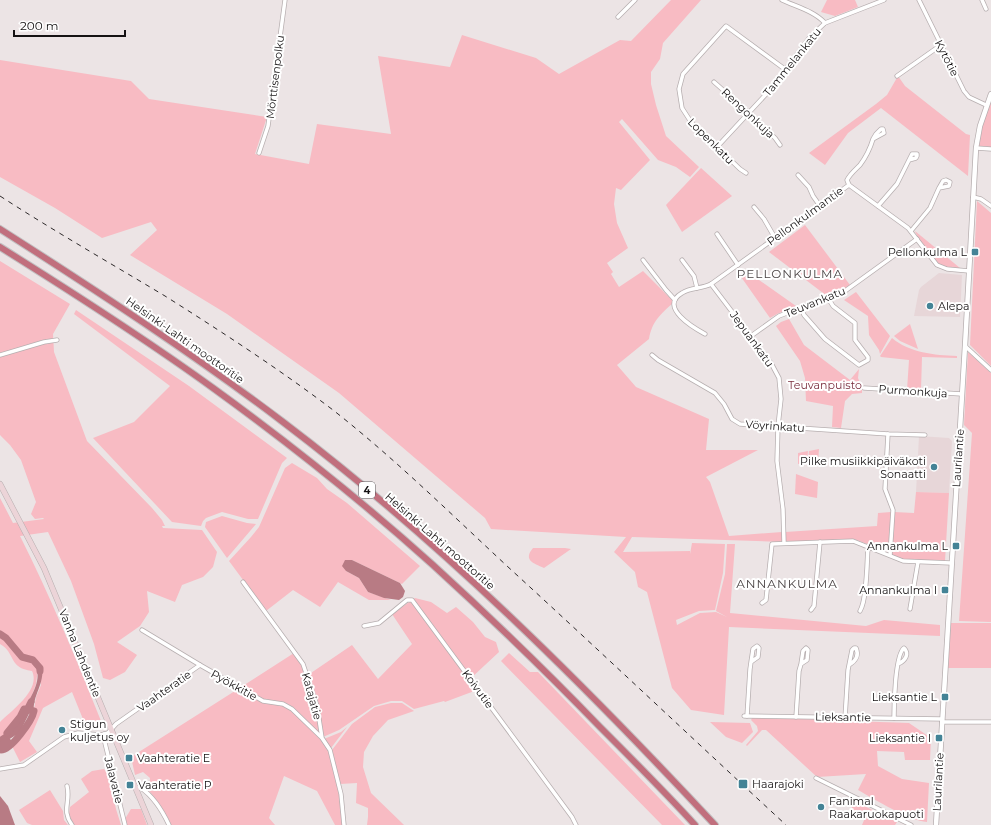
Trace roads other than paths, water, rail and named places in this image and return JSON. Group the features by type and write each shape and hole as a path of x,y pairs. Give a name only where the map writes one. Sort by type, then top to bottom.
{"highway":[{"name":"Helsinki-Lahti moottoritie","path":"0,230 87,284 191,354 284,423 346,472 441,553 570,675 673,780 714,825"},
{"name":"Helsinki-Lahti moottoritie","path":"0,247 147,342 218,392 337,484 432,564 498,626 560,686 695,825"}],"main road":[{"name":"Vanha Lahdentie","path":"0,484 44,568 151,825"}],"street":[{"name":"Mörttisenpolku","path":"258,153 268,126 285,0"},
{"path":"618,17 635,0"},
{"path":"782,0 810,12 821,18 825,23"},
{"name":"Tammelankatu","path":"717,147 769,91 810,37 825,23 884,0"},
{"name":"Kytötie","path":"919,0 966,94 986,106"},
{"path":"982,0 986,9"},
{"name":"Lopenkatu","path":"746,173 691,122 682,108 679,89 683,74 726,26 786,70"},
{"path":"897,76 941,45"},
{"name":"Rengonkuja","path":"714,82 776,138 780,145"},
{"name":"Laurilantie","path":"936,825 976,148 980,126 991,94"},
{"path":"849,185 846,180 869,152 874,139"},
{"path":"976,148 991,149"},
{"path":"878,206 897,184 909,160"},
{"path":"798,175 809,187 820,206"},
{"name":"Pellonkulmantie","path":"675,300 680,293 697,288 705,288 849,185 908,228 937,265 946,269 969,271"},
{"path":"911,231 930,208 939,188"},
{"path":"973,197 981,198 991,206"},
{"path":"754,207 764,219 775,238"},
{"path":"718,234 738,265"},
{"name":"Teuvankatu","path":"751,336 779,316 845,291 917,239"},
{"path":"643,260 675,300 676,311 680,318 691,327 705,334"},
{"path":"682,260 694,276 697,288"},
{"name":"Jepuankatu","path":"711,284 771,363 779,378 781,399 778,426 777,461 784,543"},
{"path":"801,308 804,315 824,339 859,365 868,360 868,357 855,340 855,323 833,306 828,298"},
{"path":"0,355 44,342 57,340"},
{"path":"965,346 991,370"},
{"name":"Vöyrinkatu","path":"652,355 715,393 724,404 732,420 740,424 925,435"},
{"name":"Purmonkuja","path":"864,388 962,394"},
{"path":"888,434 885,489 893,510 890,555"},
{"path":"762,603 766,600 772,544 854,541 903,561 952,563"},
{"path":"811,610 814,606 820,542"},
{"path":"860,611 862,608 864,592 868,546"},
{"path":"910,609 918,562"},
{"name":"Katajatie","path":"242,582 303,664 317,706 322,738 330,750 341,794 344,825"},
{"name":"Koivutie","path":"364,626 379,623 407,600 412,600 572,817 576,825"},
{"name":"Pyökkitie","path":"142,630 263,701 283,704 292,709 322,738"},
{"name":"Lieksantie","path":"751,662 746,716 894,718 991,722"},
{"path":"796,717 799,671 801,664"},
{"path":"894,718 898,664"},
{"name":"Vaahteratie","path":"104,734 200,665"},
{"path":"845,718 847,684 850,665"},
{"path":"0,768 24,765 54,743 71,734 78,733 96,736 104,734"},
{"name":"Jalavatie","path":"104,734 125,825"},
{"path":"816,778 911,825"},
{"path":"68,786 69,792 66,810 67,818 72,825"},
{"path":"136,788 141,788 154,800 169,825"}],"waterway":[{"path":"0,634 6,638 22,657 33,660 40,668 40,671"},
{"path":"0,741 17,730 31,702"},
{"path":"2,744 6,741 8,742 1,750 5,749 15,740 25,728 34,711 24,709 20,717 7,733"}],"railway":[{"path":"0,196 208,323 271,365 356,428 422,486 786,825"}],"place":[{"name":"Pellonkulma L","path":"975,252"},
{"name":"Alepa","path":"930,306"},
{"name":"Pilke musiikkipäiväkoti Sonaatti","path":"934,467"},
{"name":"Annankulma L","path":"956,546"},
{"name":"Annankulma I","path":"945,590"},
{"name":"Lieksantie L","path":"945,697"},
{"name":"Stigun kuljetus oy","path":"62,730"},
{"name":"Lieksantie I","path":"939,738"},
{"name":"Vaahteratie E","path":"129,758"},
{"name":"Haarajoki","path":"743,784"},
{"name":"Vaahteratie P","path":"130,785"},
{"name":"Fanimal Raakaruokapuoti","path":"821,807"}],"district":[{"name":"PELLONKULMA","path":"790,273"},
{"name":"ANNANKULMA","path":"787,583"}],"park label":[{"name":"Teuvanpuisto","path":"825,385"}]}
